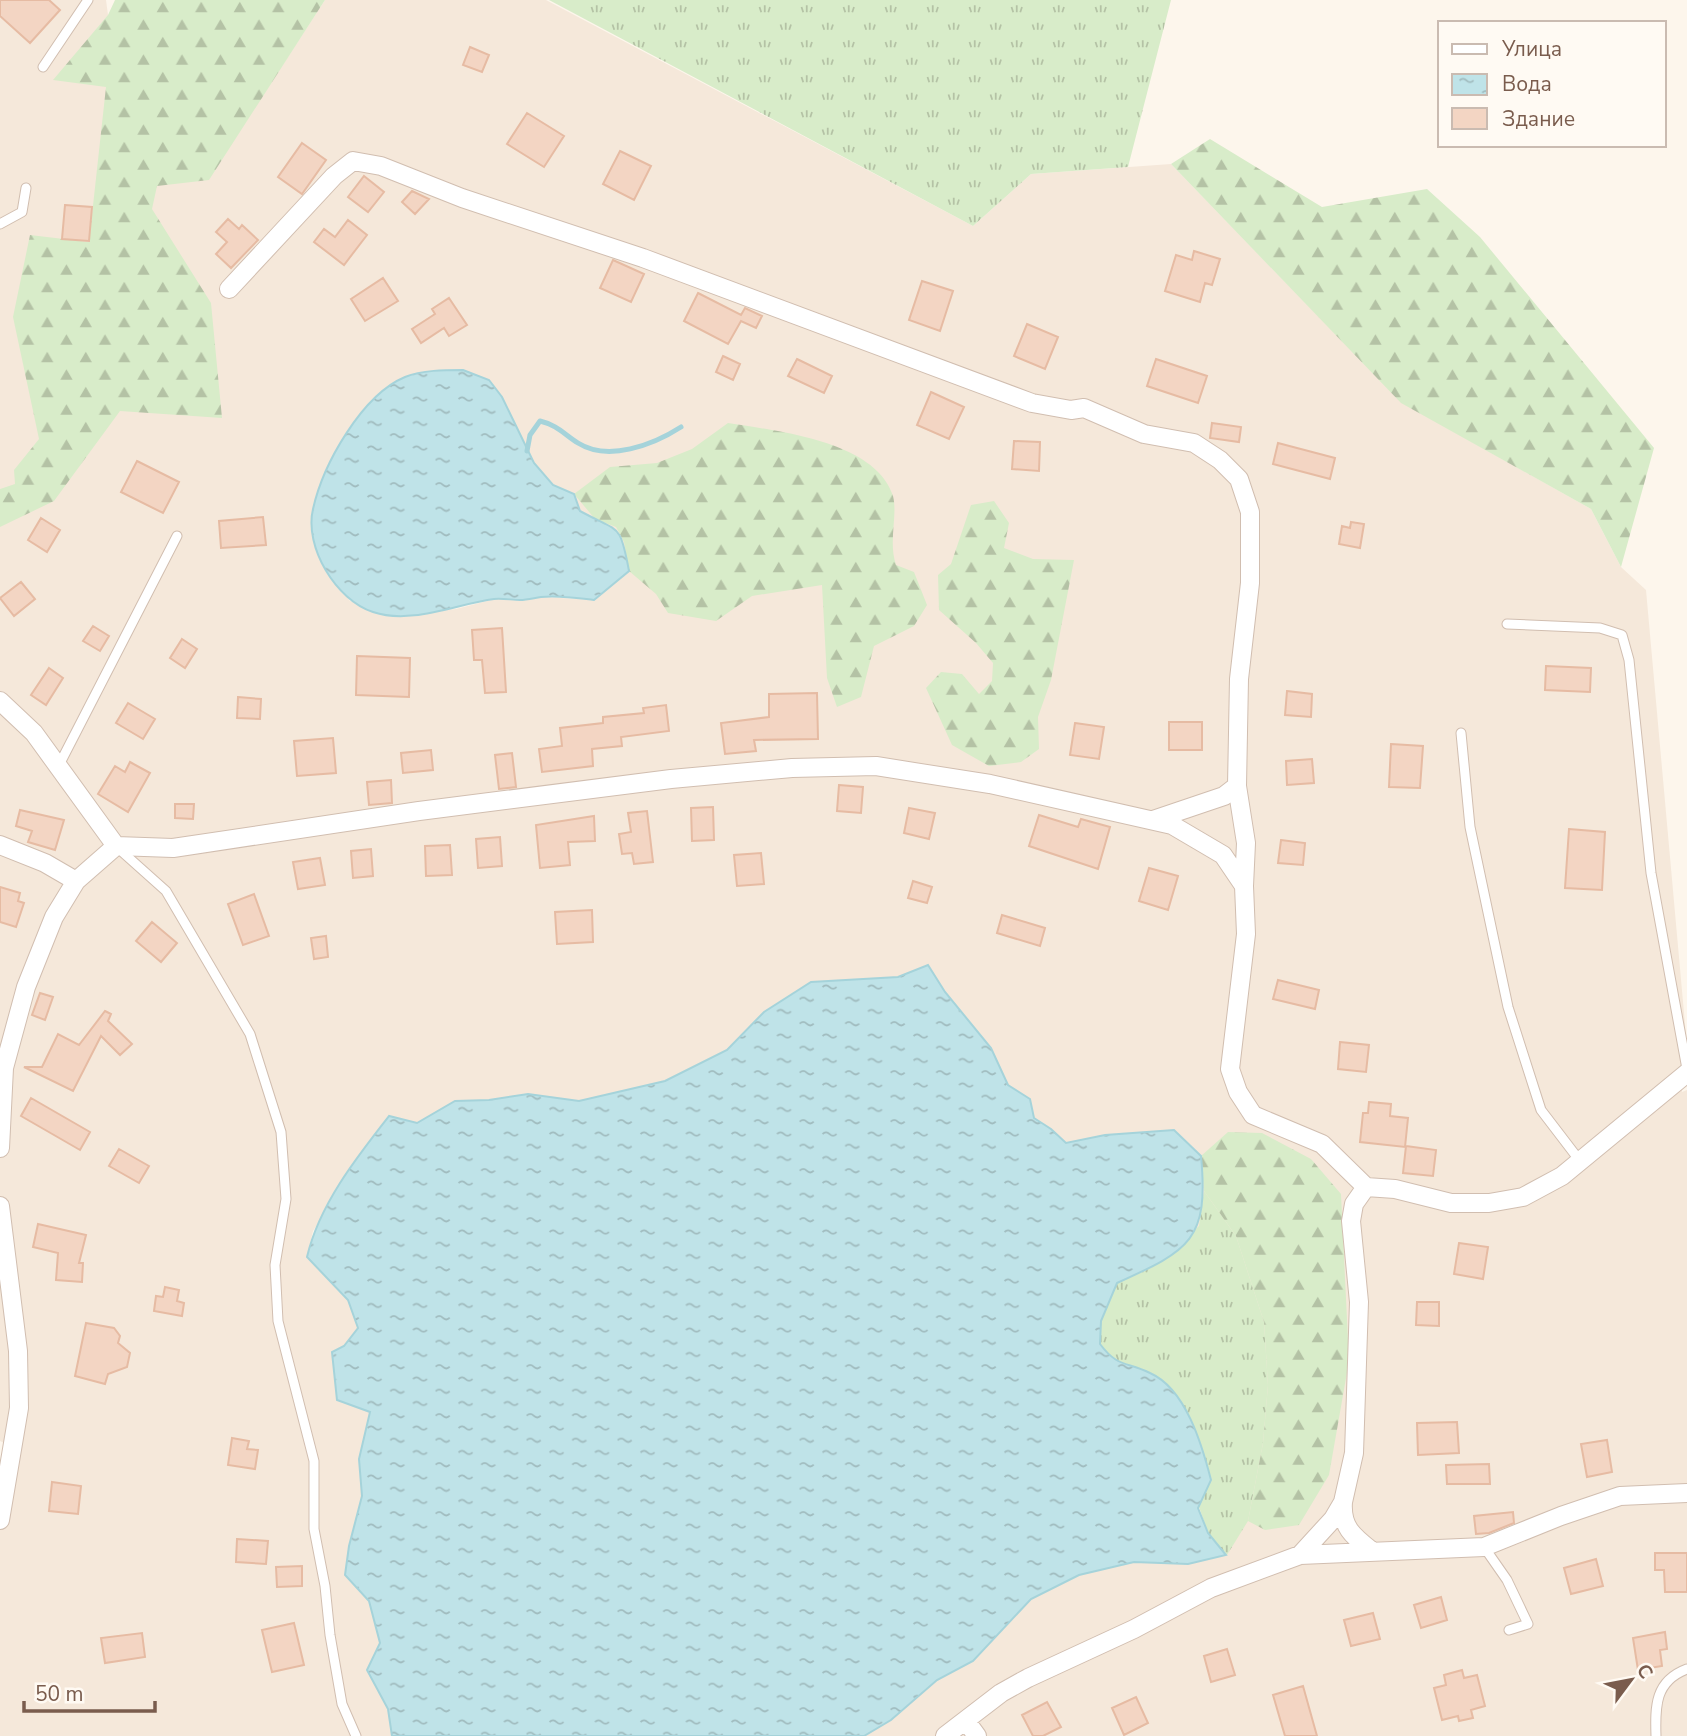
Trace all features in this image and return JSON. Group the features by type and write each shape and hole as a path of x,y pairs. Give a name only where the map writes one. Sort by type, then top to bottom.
{"street":[{"path":"229,289 334,176 353,162 381,166 462,198 630,254 1032,403 1070,410 1084,408 1144,434 1194,443 1220,460 1239,479 1250,512 1250,583 1239,679 1237,786 1246,843 1246,934 1230,1069 1238,1092 1253,1115 1322,1144 1367,1187 1395,1189 1451,1203 1489,1203 1523,1197 1544,1188 1687,1071"},
{"path":"0,701 34,733 116,846"},
{"path":"0,1147 4,1068 26,987 54,917 76,881 116,846 173,848 419,811 671,779 876,766 990,784 1172,825 1223,855 1244,887"},
{"path":"1153,820 1224,796 1237,786"},
{"path":"0,845 45,863 76,881"},
{"path":"1367,1187 1354,1204 1351,1221 1359,1302 1358,1370 1353,1452 1342,1517 1348,1531 1373,1552"},
{"path":"0,1206 18,1351 19,1408 0,1520"},
{"path":"945,1736 1001,1693 1038,1673 1134,1629 1211,1588 1300,1555 1484,1547 1620,1496 1687,1493"},
{"path":"1300,1555 1324,1530 1343,1502"},
{"path":"966,1721 977,1736"}],"lane":[{"path":"43,67 88,0"},
{"path":"0,224 22,212 26,188"},
{"path":"58,767 177,536"},
{"path":"1507,624 1600,628 1622,635 1629,660 1651,873 1687,1071"},
{"path":"1461,733 1470,827 1508,1007 1541,1110 1580,1161"},
{"path":"116,846 166,891 250,1034 281,1132 286,1199 275,1265 278,1321 314,1461 314,1528 325,1586 330,1635 342,1704 356,1736"},
{"path":"1484,1547 1507,1580 1528,1624 1509,1630"},
{"path":"1656,1736 1655,1704 1659,1690 1674,1674 1687,1669"}],"shaded area":[{"path":"0,0 106,0 108,15 282,66 325,0 546,0 973,226 1031,174 1171,164 1401,402 1591,509 1621,567 1646,590 1686,1035 1682,1092 1687,1090 1687,1736 864,1736 891,1720 937,1680 973,1661 1031,1599 1079,1575 1134,1562 1188,1564 1226,1554 1105,1135 1066,1143 1034,1118 1030,1099 1008,1085 991,1048 945,992 928,965 898,977 867,979 764,1012 727,1050 665,1081 579,1101 528,1094 489,1100 455,1101 417,1123 389,1116 313,1231 307,1257 348,1300 358,1329 344,1346 370,1412 359,1459 362,1496 349,1546 345,1575 369,1601 380,1643 367,1670 388,1709 392,1736 0,1736 0,1468 4,1443 0,1441","holes":["512,416 534,463 554,485 574,494 580,510 595,519 595,600 543,597 524,600 495,599 456,609 403,614 350,601 325,569 315,542 312,511 340,442"]}],"green space":[{"path":"115,0 325,0 209,180 157,186 152,209 211,303 222,418 120,411 54,501 0,527 0,489 15,484 14,470 39,439 13,317 30,235 89,242 106,87 53,80 108,15"},
{"path":"549,0 1171,0 1128,167 1031,174 973,226"},
{"path":"1210,139 1322,207 1427,189 1480,237 1654,448 1621,567 1591,509 1401,403 1171,164"},
{"path":"728,423 797,435 846,451 867,463 883,477 893,496 893,547 896,565 914,572 927,605 914,626 874,646 861,697 837,707 827,678 822,585 752,596 716,621 668,613 656,594 629,571 624,542 616,527 595,519 574,494 610,467 657,463 692,449"},
{"path":"994,501 1009,523 1004,548 1033,559 1074,560 1051,680 1038,717 1039,749 1021,762 989,766 952,745 926,688 941,672 962,674 979,694 992,681 993,663 976,643 939,610 938,575 951,564 971,505"},
{"path":"1228,1132 1262,1133 1311,1159 1341,1194 1349,1361 1329,1475 1299,1525 1265,1530 1248,1521 1263,1443 1268,1385 1264,1322 1236,1236 1204,1191 1201,1156"},
{"path":"1204,1191 1236,1236 1264,1322 1268,1385 1263,1443 1248,1521 1227,1555 1208,1533 1153,1374 1113,1360 1100,1344 1101,1321 1117,1283 1151,1268 1199,1226"}],"water":[{"path":"441,370 463,370 489,380 502,397 534,463 553,485 574,494 580,511 611,527 620,536 629,571 594,600 554,596 523,600 497,599 418,615 388,615 359,606 335,584 326,570 313,539 313,509 326,472 347,433 374,399 405,377"},
{"path":"928,965 945,992 991,1048 1008,1085 1030,1099 1034,1118 1066,1143 1105,1135 1174,1130 1201,1156 1202,1207 1189,1239 1162,1261 1117,1283 1101,1321 1100,1344 1117,1361 1150,1373 1163,1381 1183,1405 1203,1451 1211,1480 1198,1508 1208,1533 1226,1555 1188,1564 1134,1562 1079,1575 1031,1599 973,1661 937,1680 891,1720 864,1736 392,1736 388,1709 367,1670 380,1643 369,1601 345,1575 349,1546 362,1496 359,1459 370,1412 337,1400 332,1352 344,1346 358,1328 348,1300 307,1257 320,1219 352,1165 389,1116 417,1123 455,1101 489,1100 528,1094 579,1101 665,1081 727,1050 764,1012 811,982 898,977"}],"building":[{"path":"0,0 49,0 60,10 30,43 0,16"},
{"path":"470,47 489,55 482,72 463,65"},
{"path":"527,113 564,136 544,167 507,144"},
{"path":"302,143 326,160 302,194 278,177"},
{"path":"620,151 651,166 634,200 603,184"},
{"path":"364,176 384,192 368,212 348,197"},
{"path":"412,191 429,199 415,214 402,202"},
{"path":"65,205 92,207 89,241 62,239"},
{"path":"228,219 239,229 242,225 258,240 231,268 216,254 227,242 216,232"},
{"path":"348,220 367,235 344,265 314,242 324,229 335,237"},
{"path":"1194,251 1220,259 1212,285 1205,283 1200,302 1165,291 1176,255 1192,260"},
{"path":"613,260 644,274 631,302 600,288"},
{"path":"383,278 398,301 365,321 351,299"},
{"path":"922,281 953,291 940,331 909,320"},
{"path":"698,293 741,315 745,308 762,316 756,328 741,321 728,344 684,321"},
{"path":"449,298 467,325 449,336 444,328 421,343 412,329 435,314 432,309"},
{"path":"1027,324 1058,337 1045,369 1014,356"},
{"path":"723,356 740,364 733,380 716,372"},
{"path":"797,359 832,376 824,393 788,376"},
{"path":"1156,359 1207,376 1198,403 1147,386"},
{"path":"931,392 964,407 949,439 917,425"},
{"path":"1212,423 1241,427 1239,442 1210,438"},
{"path":"1014,441 1040,442 1039,471 1012,469"},
{"path":"1278,443 1335,458 1330,479 1273,464"},
{"path":"137,461 179,482 163,513 121,492"},
{"path":"263,517 266,545 221,548 219,521"},
{"path":"41,518 60,530 47,552 28,540"},
{"path":"1351,522 1364,524 1360,548 1339,544 1342,526 1350,528"},
{"path":"21,582 35,599 14,616 0,598"},
{"path":"93,626 109,636 100,651 83,641"},
{"path":"502,628 506,692 485,693 482,660 474,660 472,630"},
{"path":"182,639 197,649 185,668 170,658"},
{"path":"357,656 410,658 409,697 356,695"},
{"path":"1546,666 1591,668 1590,692 1545,690"},
{"path":"49,668 63,678 46,705 31,695"},
{"path":"1287,691 1312,694 1311,717 1285,715"},
{"path":"817,693 818,739 754,740 756,751 725,754 721,723 769,717 769,694"},
{"path":"238,697 261,699 260,719 237,718"},
{"path":"128,703 155,719 143,739 116,723"},
{"path":"666,705 669,731 621,737 622,746 592,749 593,766 542,772 539,749 562,746 560,728 603,723 603,717 644,713 643,708"},
{"path":"1169,722 1202,722 1202,750 1169,750"},
{"path":"1075,723 1104,727 1099,759 1070,755"},
{"path":"333,738 336,773 297,776 294,741"},
{"path":"1391,744 1423,746 1420,788 1389,787"},
{"path":"431,750 433,770 403,773 401,753"},
{"path":"512,753 516,787 499,789 495,755"},
{"path":"1312,759 1314,783 1287,785 1286,761"},
{"path":"130,762 150,773 128,812 98,794 115,766 125,772"},
{"path":"391,780 392,803 369,805 367,782"},
{"path":"839,785 863,787 861,813 837,811"},
{"path":"175,804 194,804 193,819 175,818"},
{"path":"713,807 714,840 692,841 691,808"},
{"path":"909,808 935,813 929,839 904,833"},
{"path":"20,810 64,820 55,850 28,842 32,831 16,826"},
{"path":"647,811 653,862 634,864 632,853 622,854 619,834 631,832 628,813"},
{"path":"1039,815 1078,827 1081,819 1110,827 1098,869 1029,846"},
{"path":"594,816 595,841 568,842 570,865 540,868 536,825"},
{"path":"1569,829 1605,832 1602,890 1565,888"},
{"path":"500,837 502,866 478,868 476,839"},
{"path":"1281,840 1305,843 1303,865 1278,863"},
{"path":"450,845 452,875 426,876 425,846"},
{"path":"371,849 373,876 353,878 351,851"},
{"path":"761,853 764,884 737,886 734,855"},
{"path":"320,858 325,885 298,889 293,862"},
{"path":"1149,868 1178,876 1168,910 1139,901"},
{"path":"913,881 932,887 927,903 908,898"},
{"path":"0,887 20,893 18,901 24,903 16,927 0,922"},
{"path":"254,894 269,936 243,945 228,904"},
{"path":"592,910 593,942 557,944 555,912"},
{"path":"1002,915 1045,928 1040,946 997,933"},
{"path":"152,922 177,943 161,962 136,941"},
{"path":"326,936 328,957 314,959 311,938"},
{"path":"1278,980 1319,990 1315,1009 1273,999"},
{"path":"40,993 53,997 45,1020 32,1015"},
{"path":"105,1011 111,1014 108,1021 132,1044 120,1055 101,1036 73,1091 24,1067 42,1067 58,1034 79,1045"},
{"path":"1340,1042 1369,1045 1366,1072 1338,1069"},
{"path":"31,1098 90,1132 80,1150 21,1116"},
{"path":"1369,1102 1391,1104 1390,1116 1408,1118 1405,1147 1360,1142 1363,1113 1368,1113"},
{"path":"1406,1146 1436,1150 1433,1176 1403,1173"},
{"path":"119,1149 149,1166 139,1183 109,1166"},
{"path":"38,1224 86,1235 79,1263 83,1263 82,1282 56,1280 58,1253 33,1247"},
{"path":"1459,1243 1488,1247 1483,1279 1454,1274"},
{"path":"165,1287 179,1290 177,1301 184,1303 182,1316 154,1311 156,1296 163,1297"},
{"path":"1417,1302 1439,1302 1439,1326 1416,1325"},
{"path":"86,1323 114,1328 120,1336 118,1343 130,1353 127,1367 108,1374 105,1384 75,1376"},
{"path":"1457,1422 1459,1453 1418,1455 1417,1423"},
{"path":"232,1438 249,1441 247,1449 258,1450 255,1469 228,1465"},
{"path":"1607,1440 1612,1472 1587,1477 1581,1444"},
{"path":"1489,1464 1490,1484 1447,1484 1446,1465"},
{"path":"52,1482 81,1486 78,1514 49,1511"},
{"path":"1513,1512 1514,1523 1489,1533 1476,1534 1474,1516"},
{"path":"237,1539 268,1541 266,1564 236,1562"},
{"path":"1655,1553 1687,1553 1687,1592 1665,1592 1664,1570 1655,1570"},
{"path":"1596,1559 1603,1586 1571,1594 1564,1568"},
{"path":"302,1566 302,1586 277,1587 276,1567"},
{"path":"1441,1597 1447,1620 1421,1628 1414,1605"},
{"path":"1373,1613 1380,1639 1351,1646 1344,1620"},
{"path":"294,1623 304,1665 272,1672 262,1630"},
{"path":"1665,1632 1667,1649 1660,1650 1662,1666 1638,1670 1633,1638"},
{"path":"142,1633 145,1657 105,1663 101,1638"},
{"path":"1227,1649 1235,1675 1211,1682 1204,1656"},
{"path":"1462,1670 1464,1678 1477,1675 1485,1706 1471,1710 1473,1718 1459,1721 1458,1716 1442,1720 1434,1688 1446,1685 1444,1675"},
{"path":"1303,1686 1317,1736 1285,1736 1273,1695"},
{"path":"1136,1697 1148,1723 1124,1735 1112,1708"},
{"path":"1047,1702 1061,1727 1043,1736 1033,1736 1022,1715"}],"waterway":[{"path":"527,451 530,435 540,421 556,427 590,449 603,451 644,445 681,427"}]}
